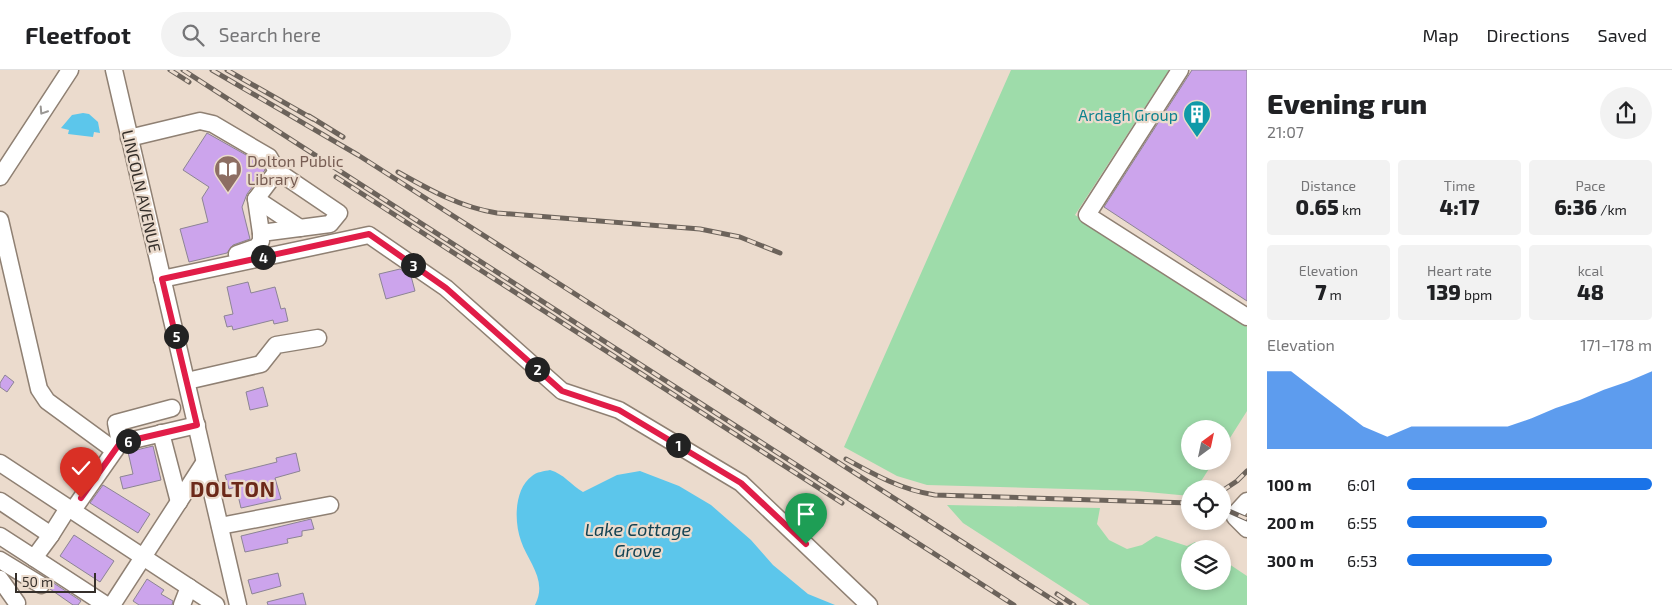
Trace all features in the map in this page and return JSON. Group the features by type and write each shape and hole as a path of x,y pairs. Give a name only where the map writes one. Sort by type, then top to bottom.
{"street":[{"path":"0,178 70,70"},
{"name":"LINCOLN AVENUE","path":"114,70 238,605"},
{"path":"1180,70 1087,215 1247,317"},
{"path":"130,138 200,121 213,124 269,156 277,171 339,213 330,224 261,233"},
{"path":"162,275 257,247 261,241 261,233 256,199 277,171"},
{"path":"256,199 300,228"},
{"path":"0,220 39,389 47,401 117,446"},
{"path":"162,275 369,234 446,288 562,391 619,410 741,483 869,605"},
{"path":"186,381 261,364 276,344 318,338"},
{"path":"117,446 116,423 172,408"},
{"path":"34,558 117,446 197,425"},
{"path":"161,433 179,502"},
{"path":"112,605 204,463"},
{"path":"2,468 70,509 216,605"},
{"path":"0,501 51,535"},
{"path":"1247,501 1236,513 1235,517 1247,529"},
{"path":"220,526 330,504"},
{"path":"0,536 106,605"},
{"path":"0,560 41,584"},
{"path":"0,578 9,597"},
{"path":"182,605 189,587"}],"green space":[{"path":"1011,70 1169,70 1075,215 1247,327 1247,411 1231,436 1231,420 1181,420 1181,470 1208,470 1202,480 1181,480 1181,495 1137,491 927,485 897,476 844,447"},
{"path":"947,505 1100,508 1097,524 1109,540 1127,549 1142,545 1156,536 1181,544 1181,590 1231,590 1231,565 1247,576 1247,605 1090,605 963,523"}],"water":[{"path":"89,114 98,122 100,133 94,132 93,137 68,134 69,130 61,128 72,115"},
{"name":"Lake Cottage Grove","path":"550,470 559,474 583,492 617,475 640,471 679,486 711,505 751,540 773,565 808,594 835,605 535,605 538,596 538,579 521,541 517,525 517,506 526,482 536,474"}],"building":[{"name":"Ardagh Group","path":"1192,70 1247,70 1247,301 1104,207"},
{"name":"Dolton Public Library","path":"207,133 262,164 265,170 247,194 242,207 250,239 233,245 227,253 189,262 180,229 208,222 202,198 209,187 183,170"},
{"path":"400,269 411,276 415,291 386,299 379,274"},
{"path":"248,282 251,293 275,287 281,309 285,308 288,321 274,324 273,320 233,330 232,326 227,327 224,316 233,314 227,287"},
{"path":"5,375 14,382 7,392 0,387 0,383"},
{"path":"263,387 268,406 250,410 246,392"},
{"path":"153,446 161,480 123,489 120,477 133,474 128,452"},
{"path":"296,453 300,471 275,478 281,499 241,508 236,487 229,489 225,475 277,462 276,458"},
{"path":"103,485 150,514 138,533 90,503"},
{"path":"311,519 314,529 302,531 302,536 287,539 288,543 245,552 241,536"},
{"path":"74,535 114,561 100,582 60,556"},
{"path":"278,573 281,586 252,594 248,580"},
{"path":"147,579 164,590 161,594 173,601 172,605 139,605 133,601"},
{"path":"52,582 81,601 78,605 73,605 50,589"},
{"path":"303,593 306,605 268,605 267,602"}],"railway":[{"path":"170,70 189,82"},
{"path":"183,70 1014,605"},
{"path":"212,70 358,155 1061,605"},
{"path":"227,70 313,119"},
{"path":"309,116 343,137"},
{"path":"398,172 470,207 497,213 700,229 740,237 780,253"},
{"path":"336,177 842,503"},
{"path":"846,459 900,486 935,495 1181,503"},
{"path":"1231,485 1247,471"},
{"path":"1231,512 1247,519"},
{"path":"1057,594 1074,605"}],"place":[{"name":"Ardagh Group","path":"1197,138"},
{"name":"Dolton Public Library","path":"228,193"}],"district":[{"name":"DOLTON","path":"233,488"}],"route":[{"path":"81,498 120,443 197,425 162,279 369,234 446,288 562,391 619,410 741,483 806,544"}]}
